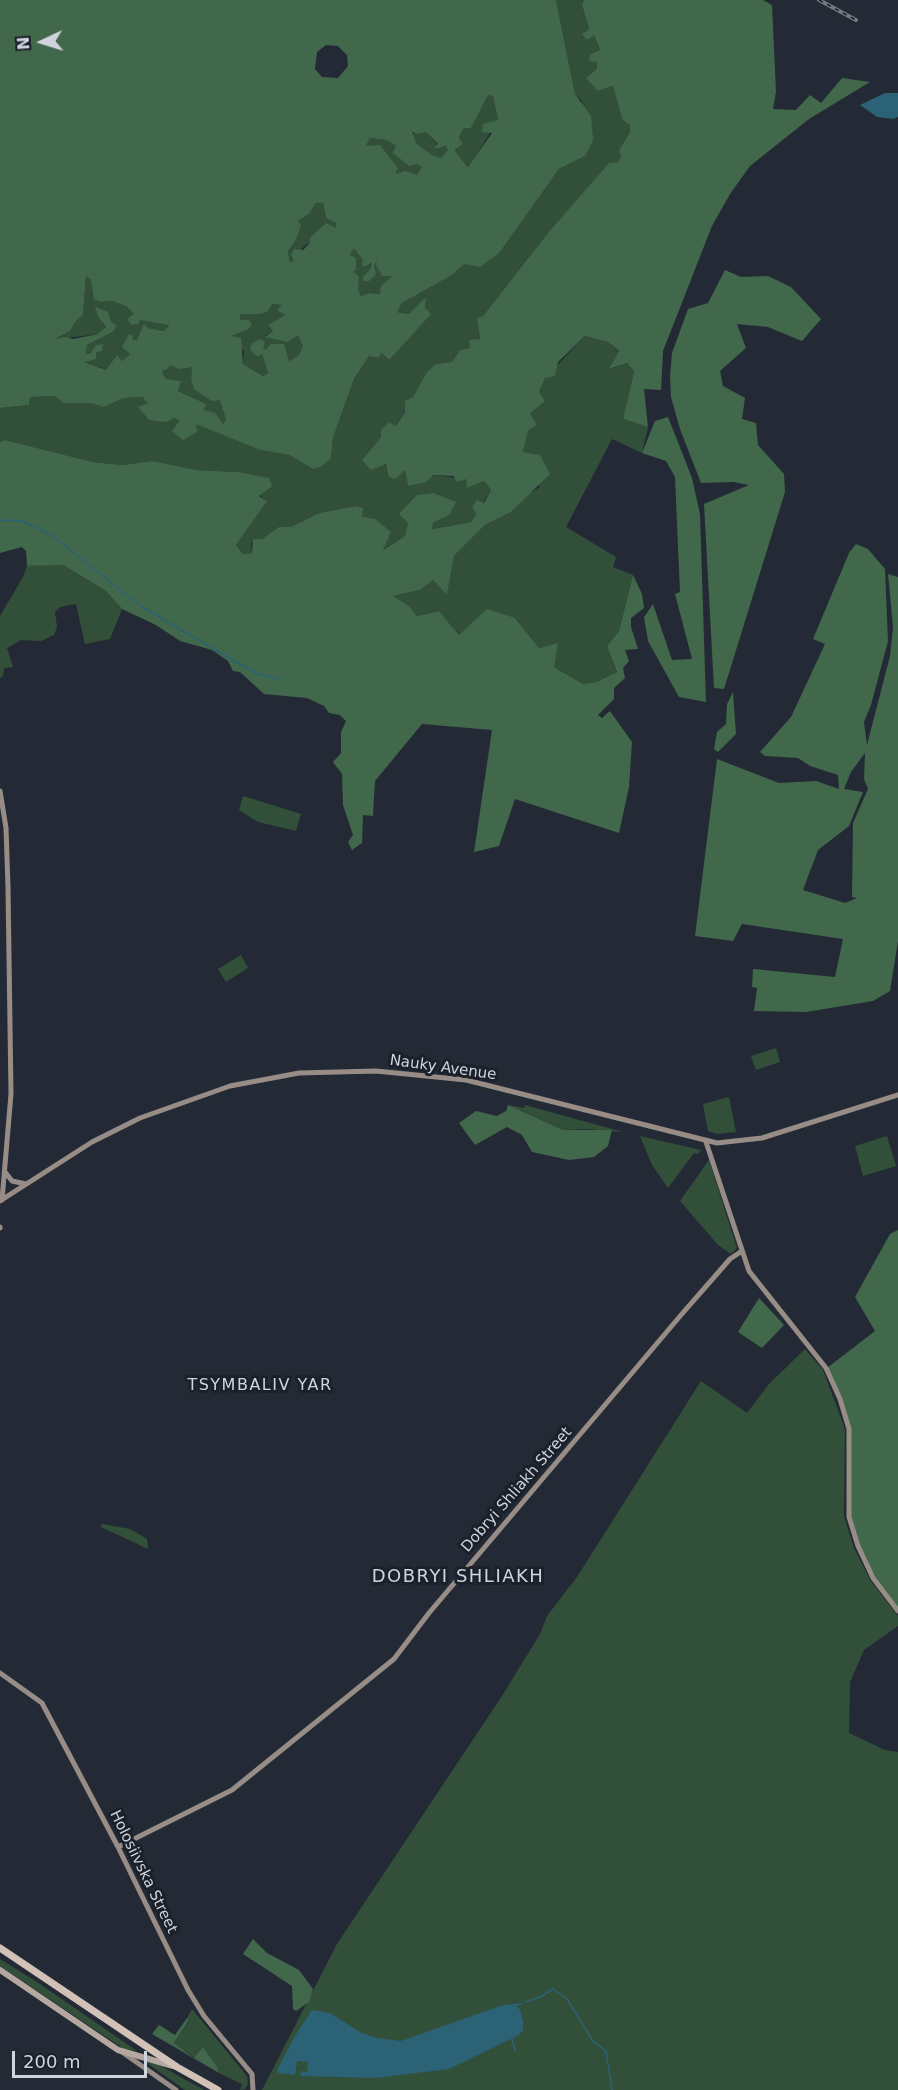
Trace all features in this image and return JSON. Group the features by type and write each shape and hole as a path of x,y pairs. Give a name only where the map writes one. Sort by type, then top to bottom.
{"highway":[{"path":"0,1948 177,2067 218,2090"}],"main road":[{"path":"0,1970 118,2050 177,2067"}],"street":[{"path":"0,791 6,828 8,878 11,1094 1,1200"},
{"name":"Nauky Avenue","path":"1,1200 93,1142 174,1103 230,1086 311,1072 376,1071 466,1080 706,1142 736,1142 762,1138 898,1095"},
{"path":"706,1142 742,1251 757,1284 826,1368 840,1400 849,1429 849,1517 858,1546 873,1578 898,1611"},
{"path":"4,1171 12,1181 26,1184"},
{"name":"Dobryi Shliakh Street","path":"118,1846 195,1810 237,1787 394,1659 433,1608 681,1316 730,1259 742,1251"},
{"name":"Holosiivska Street","path":"0,1673 42,1703 118,1846 188,1990 204,2016 252,2074 253,2090"},
{"path":"118,2050 176,2090"}],"green space":[{"path":"0,0 556,0 575,94 591,116 593,140 585,156 559,169 499,253 480,267 464,264 452,275 402,303 397,312 409,314 426,297 425,308 431,314 389,360 382,353 378,358 369,356 354,379 333,438 331,458 322,466 313,469 289,455 260,450 196,424 197,432 183,440 172,431 180,420 174,418 166,422 149,420 138,407 148,403 142,397 124,398 104,407 90,403 63,403 54,396 30,397 29,405 0,408","holes":["326,45 338,46 347,55 348,66 338,78 322,77 315,69 317,52","488,95 493,96 498,120 483,124 482,132 492,133 468,167 454,150 463,144 459,138 464,128 471,128","412,132 418,134 426,132 438,144 433,149 446,146 448,150 441,158 432,155 416,143","370,138 386,140 396,146 393,153 409,166 417,164 422,167 417,175 405,171 395,174 398,168 380,145 366,146","316,203 323,203 326,218 336,223 336,228 326,223 310,238 310,243 303,250 295,249 291,254 294,261 290,262 288,251 296,240 301,225 298,221 309,214","354,248 362,259 363,267 371,263 371,268 363,277 363,281 369,281 376,274 374,267 377,259 376,265 382,276 392,276 381,286 380,294 369,293 361,296 358,290 359,276 353,272 356,270 356,258 350,255","86,276 91,280 94,299 126,306 134,314 127,319 131,325 138,324 140,320 169,325 164,331 148,328 144,324 137,340 132,340 133,336 129,334 122,347 130,354 122,361 117,355 106,370 84,362 96,359 96,352 102,351 103,344 96,345 91,353 86,354 87,345 114,331 116,325 111,322 108,312 95,306 98,317 106,327 98,334 73,339 67,337 54,339 70,331 83,315","272,304 282,305 277,310 285,315 268,325 273,331 265,337 288,342 298,335 303,346 299,355 289,361 284,344 271,344 266,350 263,348 265,342 261,339 252,343 250,350 258,357 262,354 268,373 263,376 243,364 241,338 231,336 247,330 252,325 249,320 240,320 240,314 261,314 268,311","170,365 180,369 192,367 191,380 195,390 212,401 220,400 226,419 223,424 215,413 204,410 206,404 178,391 181,381 166,379 162,371 168,369"]},
{"path":"556,0 584,0 582,5 589,29 582,34 594,35 600,50 597,61 598,91 613,86 623,121 630,125 630,132 619,150 621,156 618,162 609,164 547,234 483,316 477,318 480,339 470,348 460,350 452,362 436,364 428,372 396,426 389,422 381,437 362,460 405,470 408,486 433,475 468,479 466,487 484,481 491,490 471,522 431,529 433,523 449,515 408,523 405,536 382,550 356,506 319,513 291,527 279,527 262,539 251,543 252,553 243,554 236,545 266,501 237,472 197,470 152,461 122,465 93,462 5,440 0,442 0,408 29,405 30,397 54,396 63,403 90,403 104,407 124,398 142,397 148,403 139,408 195,423 260,450 289,455 313,469 331,458 333,438 354,379 369,356 378,358 382,353 389,360 425,308 426,298 409,314 397,312 402,303 452,275 464,264 498,253 559,169 585,156 582,101 575,94"},
{"path":"584,0 763,0 772,5 776,92 773,109 796,110 810,95 821,103 842,78 870,82 809,119 750,166 730,194 712,226 663,351 661,390 644,389 648,427 623,419 634,371 627,363 609,369 619,351 608,342 585,336 558,362 555,376 545,378 539,392 545,401 530,413 537,425 528,430 523,452 540,455 550,474 511,512 485,525 454,556 447,595 433,580 420,590 393,596 409,606 417,616 439,611 459,635 487,609 515,618 539,648 558,643 554,667 583,684 596,682 617,672 607,646 619,631 633,575 642,594 644,608 631,618 631,627 638,649 625,650 629,661 623,668 625,678 614,688 614,699 598,715 602,718 610,711 632,742 629,787 619,833 515,799 499,846 474,852 492,730 422,724 375,781 373,816 363,815 362,843 352,850 348,842 353,835 343,805 342,774 333,762 341,753 341,732 346,721 340,715 329,713 324,706 307,698 264,694 240,672 233,671 228,661 212,650 180,641 156,625 122,609 106,591 63,565 27,566 26,551 22,547 0,553 0,442 5,440 93,462 122,465 152,461 197,470 237,472 269,478 272,486 259,496 267,501 236,545 243,554 252,553 253,539 262,539 279,527 291,527 319,513 356,506 363,508 362,517 375,519 391,532 383,550 405,536 408,523 399,514 417,495 433,493 456,502 449,515 433,523 432,529 471,522 476,514 472,507 477,500 484,503 491,490 484,481 466,488 467,479 456,482 454,476 433,475 426,482 408,486 405,470 395,479 389,477 386,464 371,470 362,460 381,437 381,430 389,422 396,426 405,412 405,401 413,397 427,372 436,364 452,362 460,350 470,348 469,340 480,339 477,318 483,316 547,234 609,163 618,162 621,156 619,150 630,132 630,125 623,121 613,86 598,91 586,78 597,69 597,62 589,61 590,55 600,50 594,35 587,40 582,34 589,29 582,5"},
{"path":"488,94 493,96 498,120 469,167 453,150 463,144 459,138 461,133 464,128 471,128"},
{"path":"426,131 439,147 447,146 449,150 441,158 432,155 416,143 411,134"},
{"path":"370,138 386,140 396,146 422,167 417,175 395,174 366,146"},
{"path":"316,203 323,203 326,218 336,223 336,229 303,247 294,261 290,262 288,251 296,240 300,226 298,221 309,214"},
{"path":"354,247 364,266 370,262 371,268 363,277 374,267 377,258 388,275 392,276 380,294 369,293 361,296 357,290 350,255"},
{"path":"725,270 741,277 768,276 791,287 821,319 802,341 768,327 737,324 746,348 720,371 723,386 745,398 742,419 756,423 758,445 784,474 785,492 724,689 714,688 704,504 749,485 733,482 701,483 680,429 671,397 670,377 672,353 688,309 708,303"},
{"path":"86,276 91,280 100,302 110,301 126,306 140,320 169,324 165,331 148,328 137,340 132,340 129,334 130,354 122,361 117,355 107,370 84,362 103,345 85,354 87,345 105,335 111,323 107,312 96,306 98,317 106,328 98,334 51,340 70,331 83,315"},
{"path":"272,304 283,305 285,315 268,325 273,331 265,336 299,335 303,346 300,355 288,361 252,343 251,350 258,357 262,353 268,374 263,376 243,364 244,351 229,336 247,330 239,321 240,314 261,314"},
{"path":"585,336 608,342 619,352 611,369 627,363 634,371 623,419 648,427 642,453 612,439 566,527 616,557 613,567 633,575 619,631 607,646 617,672 596,682 583,684 554,667 515,618 459,635 439,611 417,616 409,606 392,596 420,590 433,580 447,594 454,556 485,525 511,512 528,494 540,487 523,452 529,413 545,378"},
{"path":"170,365 193,366 191,380 208,397 220,399 227,419 222,424 204,410 205,404 178,391 166,379 162,371 168,369"},
{"path":"668,417 692,478 700,514 706,702 679,697 648,641 644,617 653,604 672,660 692,659 675,594 680,592 675,477 666,461 642,453 655,421"},
{"path":"856,544 868,549 885,569 888,641 871,705 864,722 867,745 890,656 893,627 888,574 898,577 898,941 890,991 873,1001 806,1012 754,1011 757,988 752,987 753,969 835,977 843,939 742,924 733,941 695,936 717,759 779,783 816,781 839,789 838,775 810,766 798,758 765,756 760,752 791,717 825,644 813,639 849,553","holes":["865,753 864,779 868,789 853,823 852,897 857,898 845,903 803,890 818,850 849,826 863,792 844,789 851,772"]},
{"path":"63,565 106,591 122,609 110,639 85,644 76,604 60,607 55,612 57,627 54,635 41,641 21,640 7,648 13,667 4,668 3,676 0,678 0,616 27,566"},
{"path":"733,692 736,734 718,752 714,749 717,732 726,724 727,704"},
{"path":"243,796 301,814 296,831 258,822 239,810"},
{"path":"241,955 248,968 226,982 218,969"},
{"path":"776,1048 780,1062 756,1070 751,1056"},
{"path":"729,1097 736,1132 717,1134 708,1131 703,1104"},
{"path":"508,1105 524,1108 525,1105 623,1132 563,1130"},
{"path":"508,1105 563,1130 612,1130 608,1146 594,1157 569,1160 532,1152 522,1135 507,1127 475,1145 459,1123 476,1111 497,1116 506,1111"},
{"path":"640,1136 701,1150 698,1154 694,1153 668,1188 652,1165"},
{"path":"887,1136 896,1166 863,1176 855,1146"},
{"path":"709,1160 737,1248 731,1254 718,1245 680,1201"},
{"path":"898,1230 898,1609 874,1577 859,1545 850,1517 850,1429 827,1368 875,1331 855,1297 890,1234"},
{"path":"759,1298 784,1325 762,1348 738,1332"},
{"path":"805,1349 823,1370 845,1429 844,1516 854,1548 870,1580 898,1616 898,1626 864,1650 850,1682 849,1733 885,1750 898,1752 898,2090 262,2090 337,1944 502,1696 540,1634 547,1616 577,1577 701,1381 747,1413 769,1384"},
{"path":"102,1524 130,1529 147,1539 148,1549 101,1527"},
{"path":"253,1939 267,1953 299,1970 313,1989 309,2002 296,2011 293,2009 292,1986 243,1954"},
{"path":"0,1959 137,2051 124,2049 0,1966"},
{"path":"192,2009 247,2076 248,2084 245,2089 240,2090 242,2084 219,2073 217,2066 203,2047 195,2058 174,2043 189,2021 187,2018"},
{"path":"187,2018 189,2020 174,2043 194,2058 203,2047 217,2066 219,2073 152,2034 159,2025 175,2035"},
{"path":"144,2061 159,2065 204,2090 185,2090"}],"water":[{"path":"885,93 898,93 898,117 893,119 877,117 860,105"},
{"path":"515,2004 520,2010 523,2022 523,2030 519,2035 449,2069 375,2078 300,2076 301,2071 307,2072 308,2062 297,2061 295,2075 278,2073 277,2070 312,2010 330,2013 360,2032 376,2038 401,2041 503,2005"}],"waterway":[{"path":"0,520 22,521 50,534 142,607 257,674 280,679"},
{"path":"525,2002 553,1989 567,1999 593,2041 606,2051 612,2090"},
{"path":"514,2005 522,2004"},
{"path":"512,2039 515,2050"}],"railway":[{"path":"819,0 856,20"}],"district":[{"name":"TSYMBALIV YAR","path":"260,1386"},
{"name":"DOBRYI SHLIAKH","path":"458,1577"}]}
